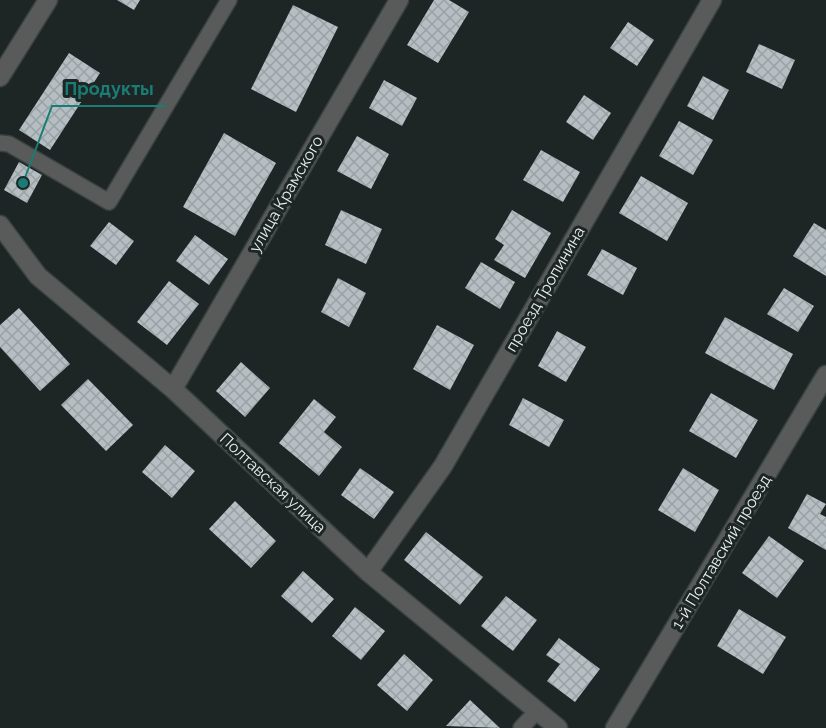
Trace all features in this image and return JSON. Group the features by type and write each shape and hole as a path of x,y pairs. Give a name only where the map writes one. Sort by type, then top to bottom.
{"street":[{"path":"0,77 48,0"},
{"name":"улица Крамского","path":"173,389 399,0"},
{"name":"проезд Тропинина","path":"368,572 443,466 712,0"},
{"name":"Полтавская улица","path":"0,225 38,276 173,389 368,572 558,728"},
{"name":"1-й Полтавский проезд","path":"615,728 826,375"}],"lane":[{"path":"0,143 9,144 109,202 229,0"},
{"path":"521,728 537,711"}],"building":[{"path":"117,0 140,0 134,10"},
{"path":"434,0 449,0 469,12 438,63 407,45"},
{"path":"293,5 338,27 296,112 251,89"},
{"path":"628,22 654,40 637,66 610,48"},
{"path":"759,44 795,60 782,89 746,72"},
{"path":"69,53 100,73 50,150 19,130"},
{"path":"703,76 729,90 713,120 687,106"},
{"path":"384,80 417,98 402,126 369,108"},
{"path":"584,95 611,113 593,140 566,122"},
{"path":"679,121 713,140 693,175 659,156"},
{"path":"224,133 276,163 235,236 183,207"},
{"path":"357,136 389,154 371,189 337,171"},
{"path":"541,150 580,172 563,202 523,180"},
{"path":"19,162 42,175 27,203 4,190"},
{"path":"641,176 688,203 667,241 619,213"},
{"path":"341,210 382,229 366,264 325,245"},
{"path":"512,210 551,233 525,278 494,260 504,245 495,239"},
{"path":"109,222 134,241 116,265 90,246"},
{"path":"814,223 826,230 826,276 793,256"},
{"path":"195,235 228,259 209,285 176,261"},
{"path":"602,249 637,268 623,295 587,275"},
{"path":"481,262 515,282 500,309 465,288"},
{"path":"338,278 366,293 349,327 321,312"},
{"path":"169,281 199,304 167,345 137,322"},
{"path":"784,288 814,306 798,332 767,314"},
{"path":"19,308 70,364 40,391 0,347 0,325"},
{"path":"725,317 793,354 774,390 705,353"},
{"path":"437,325 474,345 450,390 413,369"},
{"path":"557,331 586,347 566,382 538,366"},
{"path":"241,362 270,388 245,417 216,391"},
{"path":"88,379 133,425 106,451 61,405"},
{"path":"711,393 758,420 736,458 689,431"},
{"path":"523,398 564,420 549,447 509,425"},
{"path":"314,399 336,417 324,432 342,447 319,476 279,443"},
{"path":"165,445 195,471 172,498 142,472"},
{"path":"360,468 394,492 374,519 341,495"},
{"path":"683,468 719,490 695,532 658,510"},
{"path":"807,494 826,504 820,514 826,517 826,550 788,528"},
{"path":"235,501 276,541 251,568 209,529"},
{"path":"426,532 483,577 460,605 404,560"},
{"path":"769,536 804,561 777,598 742,573"},
{"path":"303,571 334,599 312,623 281,596"},
{"path":"506,596 537,620 513,651 481,626"},
{"path":"355,607 385,631 361,660 332,636"},
{"path":"739,609 786,637 763,674 717,646"},
{"path":"559,638 600,669 575,702 547,681 560,664 546,655"},
{"path":"404,654 433,680 407,711 377,685"},
{"path":"470,700 500,728 446,726"}],"place":[{"name":"Продукты","path":"23,183"}]}
